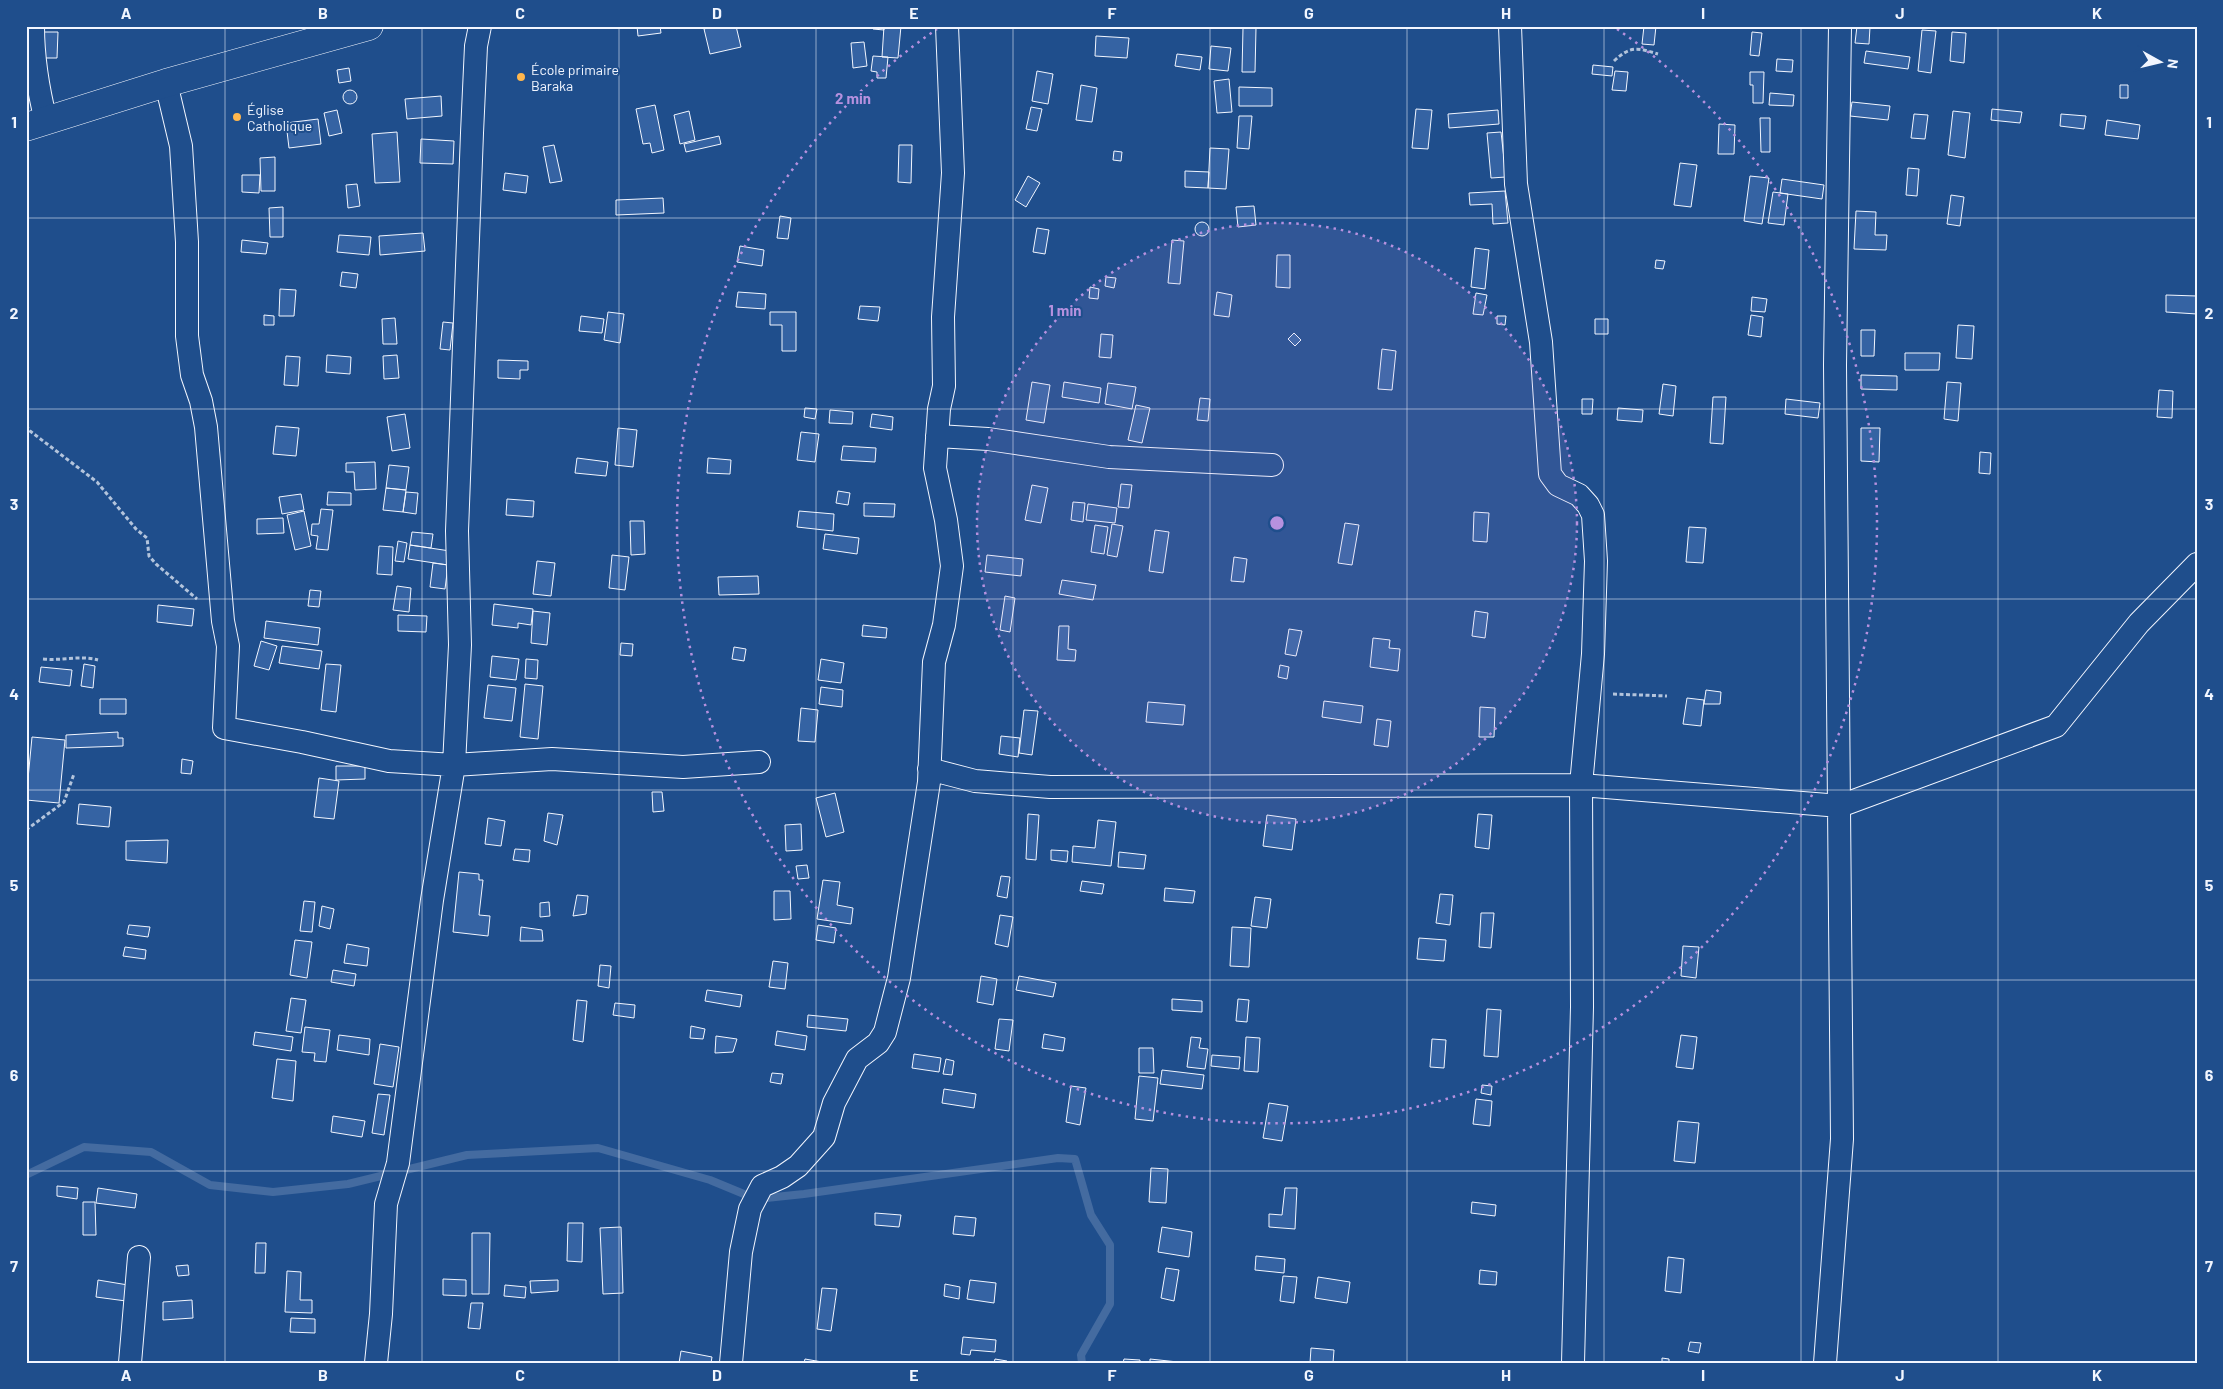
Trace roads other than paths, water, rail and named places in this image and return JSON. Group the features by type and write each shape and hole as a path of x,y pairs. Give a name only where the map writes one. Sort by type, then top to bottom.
{"highway":[{"path":"36,124 166,84 369,26"}],"street":[{"path":"33,26 33,51 37,82 36,124"},
{"path":"376,1363 381,1314 386,1204 398,1162 432,900 454,765 460,637 457,531 472,133 476,46 480,26"},
{"path":"731,1363 741,1252 750,1209 762,1186 782,1177 798,1166 824,1137 834,1103 857,1058 878,1042 885,1032 899,978 929,782 934,662 944,625 952,566 946,520 935,468 939,408 944,386 943,317 953,173 947,26"},
{"path":"1510,26 1516,184 1542,342 1550,474 1558,485 1579,495 1588,505 1593,515 1596,560 1590,694 1581,785 1582,1007 1573,1363"},
{"path":"1826,1363 1842,1139 1835,365 1840,26"},
{"path":"166,84 181,146 187,242 187,336 192,374 201,402 206,427 223,621 228,646 224,728 302,742 388,761 454,765 552,759 683,767 759,762"},
{"path":"937,436 988,439 1109,457 1272,465"},
{"path":"929,770 975,781 1050,787 1581,785 1840,806 2056,726 2139,623 2197,564"},
{"path":"130,1363 139,1257"}],"waterway":[{"path":"26,1175 84,1147 151,1152 210,1185 273,1192 348,1184 467,1155 598,1148 710,1180 756,1199 804,1194 1058,1158 1075,1159 1091,1215 1110,1245 1110,1304 1081,1355 1082,1363"}],"place":[{"name":"École primaire Baraka","path":"521,77"},
{"name":"Église Catholique","path":"237,117"}]}
